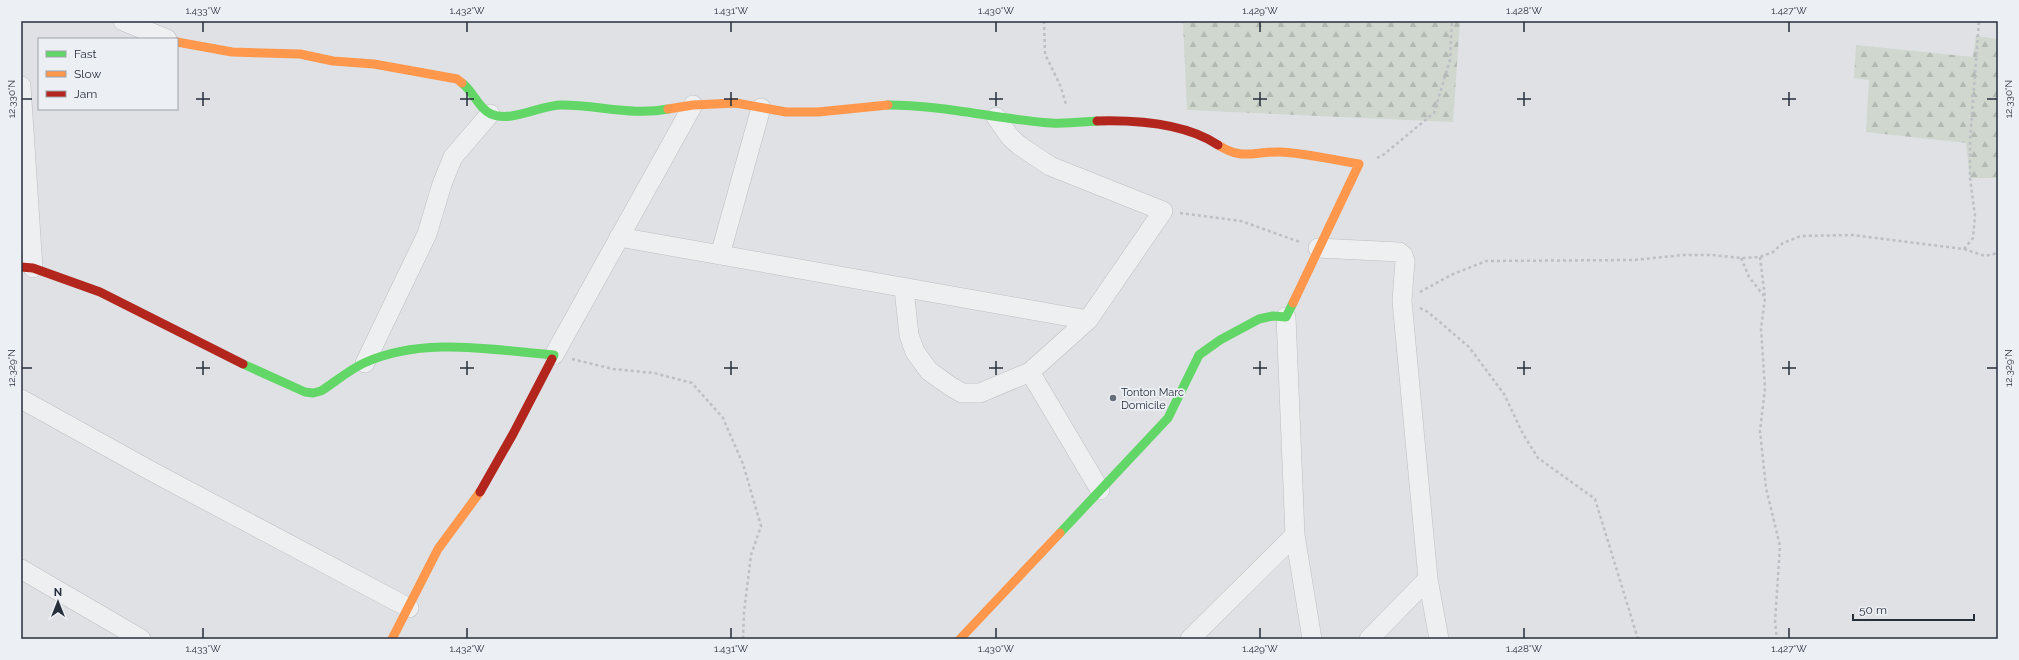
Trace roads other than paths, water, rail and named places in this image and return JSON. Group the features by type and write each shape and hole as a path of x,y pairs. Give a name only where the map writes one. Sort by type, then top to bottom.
{"street":[{"path":"123,21 165,38"},
{"path":"178,42 232,52 300,54 333,61 374,64 457,79 470,89 480,104 490,114 503,118 546,107 562,106 649,113 693,105 736,103 786,112 818,112 884,105 913,105 956,109 996,117 1072,123 1110,121 1148,123 1167,126 1208,138 1228,151 1240,156 1280,152 1359,164 1286,317 1295,535 1312,639"},
{"path":"21,86 27,267 100,292 223,356 305,392 313,393 320,391 365,363 399,352 434,347 554,355"},
{"path":"392,639 409,608 424,575 447,537 487,481 520,422 554,355 693,105"},
{"path":"720,255 761,108"},
{"path":"365,363 427,234 442,184 454,156 490,114"},
{"path":"904,288 909,335 915,352 929,371 950,386 962,393 980,393 1030,372 1088,320 1163,211 1050,166 1020,146 1010,137 996,117"},
{"path":"619,237 1088,320"},
{"path":"1318,248 1399,252 1403,255 1405,261 1402,301 1428,579 1438,639"},
{"path":"960,639 1168,418 1199,355 1220,340 1259,319 1273,316 1286,317"},
{"path":"1030,372 1100,490"},
{"path":"21,399 151,471 409,608"},
{"path":"1190,639 1295,535"},
{"path":"21,569 141,639"},
{"path":"1369,639 1428,579"}],"place":[{"name":"Tonton Marc Domicile","path":"1113,398"}]}
